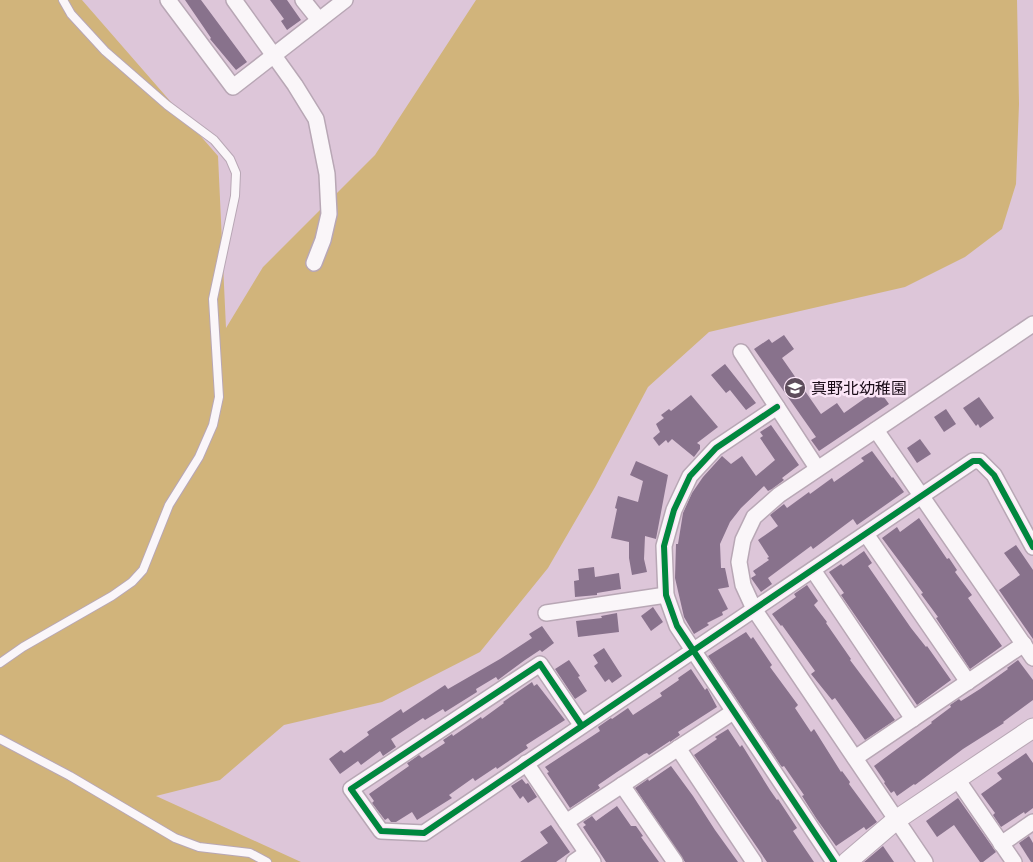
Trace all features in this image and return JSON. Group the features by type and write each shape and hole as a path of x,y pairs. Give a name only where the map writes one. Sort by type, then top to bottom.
{"street":[{"path":"168,0 233,87 345,0"},
{"path":"234,0 295,85 316,119 328,174 329,214 323,240 314,263"},
{"path":"303,0 318,20"},
{"path":"925,862 754,609 743,585 739,562 743,540 754,518 779,495 1033,324"},
{"path":"741,352 817,468"},
{"path":"777,407 716,448 690,476 674,510 664,546 666,595 677,626 834,862"},
{"path":"876,430 1033,658"},
{"path":"582,726 540,664 352,789 380,830 424,832 526,763 582,726 693,651 754,609 974,462 980,461 994,475 1033,548"},
{"path":"866,534 968,682"},
{"path":"813,570 912,719"},
{"path":"546,613 666,595"},
{"path":"855,758 1024,644"},
{"path":"566,822 733,712"},
{"path":"847,862 896,820 1033,728"},
{"path":"678,748 754,862"},
{"path":"526,763 566,822 585,859"},
{"path":"957,779 1014,862"},
{"path":"622,785 675,862"},
{"path":"1001,844 1033,822"}],"lane":[{"path":"0,663 23,647 112,596 132,582 143,570 169,506 199,458 213,424 219,397 213,299 235,196 236,172 230,158 214,140 167,105 105,51 71,14 63,0"},
{"path":"0,740 70,776 175,838 199,847 250,853 267,862"}],"shaded area":[{"path":"0,0 82,0 218,156 226,328 263,267 375,155 476,0 1017,0 1019,104 1016,184 1002,229 965,257 905,287 709,332 648,387 595,487 548,568 480,652 382,702 284,725 220,780 156,796 301,862 0,862"}],"building":[{"path":"185,0 201,0 247,62 236,70 210,39"},
{"path":"270,0 287,0 301,20 287,30 281,21 284,19"},
{"path":"784,335 794,349 782,358 821,414 837,403 844,413 878,389 889,404 819,451 811,440 816,437 754,349 769,339 772,343"},
{"path":"725,364 756,403 746,410 730,390 726,393 711,375"},
{"path":"691,395 718,427 697,443 700,445 700,449 694,457 672,439 668,443 666,440 659,446 653,438 660,432 656,424 664,418 661,415 669,409 671,411"},
{"path":"979,397 994,418 980,428 978,424 976,426 963,408"},
{"path":"946,409 956,424 944,432 934,417"},
{"path":"771,425 799,465 782,478 784,480 772,489 768,491 764,486 741,508 730,522 720,544 721,568 725,568 729,587 718,589 728,609 722,612 723,615 707,623 709,625 694,634 684,617 675,578 676,544 678,544 683,513 692,493 703,477 722,456 731,464 742,456 756,476 775,460 760,438 763,436 760,432"},
{"path":"920,439 931,454 917,463 907,448"},
{"path":"872,451 904,492 857,525 853,519 813,549 811,546 768,578 772,584 761,592 751,578 756,575 753,571 769,560 758,540 778,526 770,515 784,504 787,508 832,478 834,482 864,461 861,458"},
{"path":"636,461 668,475 656,539 645,536 644,559 647,572 632,575 629,542 611,538 618,496 638,502 643,481 630,475"},
{"path":"919,518 947,559 949,558 957,570 955,572 972,595 968,598 1002,646 970,669 936,618 938,617 921,594 923,593 882,538 897,527 900,532"},
{"path":"1016,545 1033,570 1033,639 999,590 1020,575 1004,553"},
{"path":"864,551 872,563 868,566 911,628 927,646 951,680 917,705 841,595 844,593 829,572 841,564 843,566"},
{"path":"594,567 595,577 619,573 621,589 597,593 597,595 575,597 574,581 579,580 578,569"},
{"path":"807,585 818,601 814,605 827,622 850,660 895,720 865,740 835,698 832,700 811,674 815,671 772,614 796,597 794,594"},
{"path":"653,607 663,622 651,631 641,616"},
{"path":"617,613 619,632 578,637 576,621 602,618 601,616"},
{"path":"542,626 554,643 542,652 540,650 498,680 496,677 476,689 477,692 445,712 443,709 425,720 423,718 391,739 396,747 383,756 380,751 361,765 358,761 340,774 329,759 341,750 344,753 369,735 367,732 401,709 403,713 445,685 448,689 500,659 532,638 529,634"},
{"path":"746,632 751,639 753,637 772,665 770,667 798,705 795,708 811,732 814,729 841,772 850,782 849,784 877,822 866,830 864,827 836,846 802,796 804,795 784,766 781,766 708,656"},
{"path":"604,648 622,676 612,683 609,679 605,682 594,666 598,663 593,655"},
{"path":"569,660 587,691 575,699 555,669"},
{"path":"1018,660 1033,680 1033,700 1004,723 963,749 915,785 897,796 894,791 891,793 874,766 932,723 951,707 950,705 959,699 961,701 980,689"},
{"path":"691,669 705,690 707,688 717,707 678,732 680,735 670,742 649,755 647,753 644,754 598,785 600,788 570,808 545,767 600,731 598,727 611,718 628,708 633,715 662,696 660,693"},
{"path":"532,682 534,686 537,684 565,720 526,745 528,748 497,769 496,767 475,781 473,778 449,795 452,798 417,820 412,812 396,822 391,822 388,818 385,820 372,803 374,801 369,794 409,766 407,763 419,755 422,758 445,743 443,740 452,734 453,736 481,717 482,719"},
{"path":"728,729 740,747 742,745 770,790 797,828 793,831 814,862 767,862 694,755 717,739 715,737"},
{"path":"1026,753 1033,763 1033,808 1001,827 993,815 995,813 981,794 1002,779 997,773"},
{"path":"671,766 738,862 685,862 635,788"},
{"path":"522,779 526,784 528,783 537,797 528,803 523,796 520,799 511,786"},
{"path":"958,798 996,852 983,862 980,862 954,825 937,837 926,821"},
{"path":"617,806 631,826 636,826 643,836 641,837 659,862 606,862 583,827 586,825 583,822 592,816 596,821"},
{"path":"551,825 570,852 556,862 520,862 548,843 540,832"},
{"path":"1029,836 1033,843 1033,862 1031,862 1019,843"},
{"path":"883,846 894,862 864,862"}],"cycle path":[{"path":"777,407 716,448 690,476 674,510 664,546 666,595 677,626 834,862"},
{"path":"582,726 540,664 351,789 381,831 424,833 973,461 980,461 994,475 1033,547"}],"place":[{"name":"真野北幼稚園","path":"795,388"}]}
